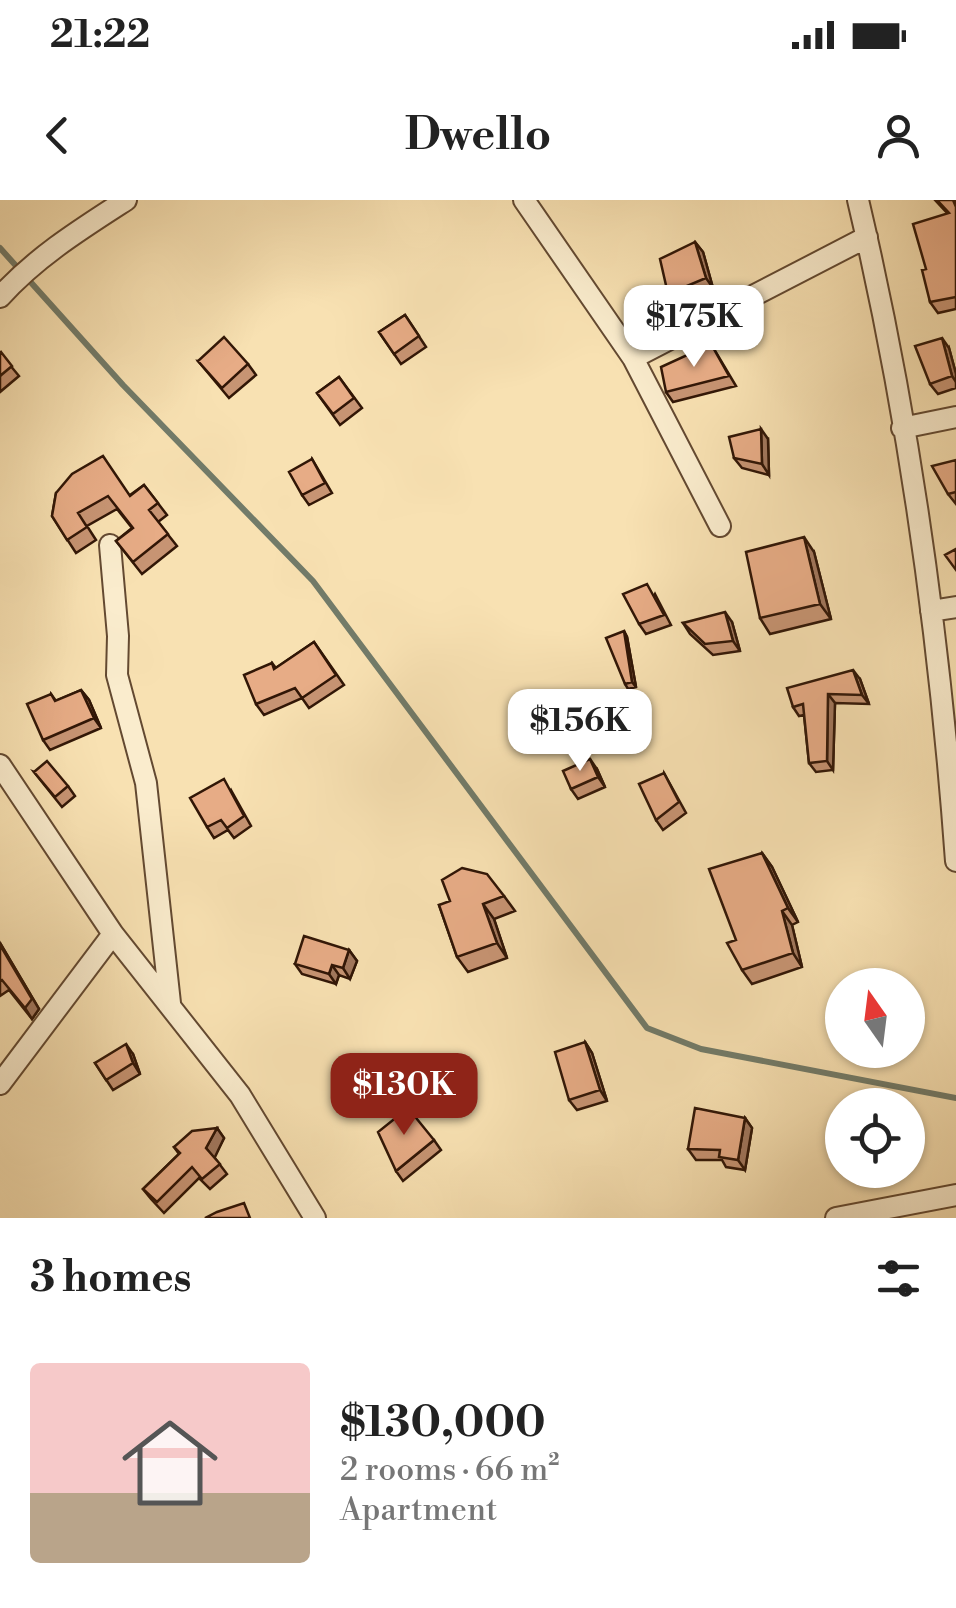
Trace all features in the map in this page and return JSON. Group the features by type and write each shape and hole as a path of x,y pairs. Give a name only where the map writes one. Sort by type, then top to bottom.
{"street":[{"path":"0,297 57,245 126,200"},
{"path":"524,200 633,358 720,526"},
{"path":"858,200 902,428 930,610 956,862"},
{"path":"633,358 867,237"},
{"path":"902,428 956,417"},
{"path":"110,544 118,636 116,675 146,783 170,1005"},
{"path":"930,610 956,607"},
{"path":"0,766 113,934 240,1095 315,1218"},
{"path":"0,1084 113,934"},
{"path":"836,1218 956,1195"}],"building":[{"path":"937,200 953,200 956,207 956,297 930,302 922,270 926,269 913,224 949,213"},
{"path":"695,242 706,278 668,294 660,259"},
{"path":"405,315 419,336 394,354 379,332"},
{"path":"224,337 248,364 222,388 198,361"},
{"path":"942,338 952,376 930,384 915,346"},
{"path":"711,344 729,376 666,392 661,367"},
{"path":"0,353 12,366 0,376"},
{"path":"339,377 354,398 333,414 317,393"},
{"path":"761,429 762,464 734,458 729,437"},
{"path":"103,456 130,496 144,485 158,503 149,510 168,534 133,562 116,541 133,528 108,496 78,513 87,527 67,540 52,516 56,493 72,474"},
{"path":"312,459 325,483 302,495 289,472"},
{"path":"956,460 956,492 948,494 932,466"},
{"path":"804,537 820,604 760,618 746,552"},
{"path":"956,549 956,570 945,555"},
{"path":"647,584 664,615 639,624 623,594"},
{"path":"725,612 733,641 705,644 683,623"},
{"path":"624,631 632,682 625,684 606,638"},
{"path":"314,642 336,675 302,698 295,688 256,704 244,675 272,663 274,669"},
{"path":"853,670 862,695 828,694 827,761 809,763 803,704 793,707 787,688"},
{"path":"81,690 94,718 43,740 27,704 51,694 55,701"},
{"path":"590,759 598,777 571,789 563,771"},
{"path":"47,761 68,786 55,797 34,772"},
{"path":"664,773 679,802 656,820 639,784"},
{"path":"224,779 244,816 227,828 221,820 207,827 190,798"},
{"path":"762,853 788,908 782,911 793,953 742,970 727,943 736,940 709,869"},
{"path":"462,868 487,874 504,896 483,904 497,943 457,957 439,905 450,901 442,880"},
{"path":"304,936 349,950 343,968 332,965 329,974 295,964"},
{"path":"0,945 32,999 25,1008 0,981"},
{"path":"585,1042 600,1090 569,1100 555,1052"},
{"path":"126,1044 133,1063 106,1080 95,1063"},
{"path":"408,1108 434,1140 396,1171 378,1132"},
{"path":"695,1108 745,1118 738,1160 719,1157 720,1150 688,1149"},
{"path":"217,1128 206,1148 220,1164 202,1179 192,1167 157,1202 143,1189 180,1153 174,1147 192,1131"},
{"path":"244,1203 250,1218 205,1218 217,1212"}],"waterway":[{"path":"0,248 123,385 313,581 647,1028 701,1049 956,1098"}]}
